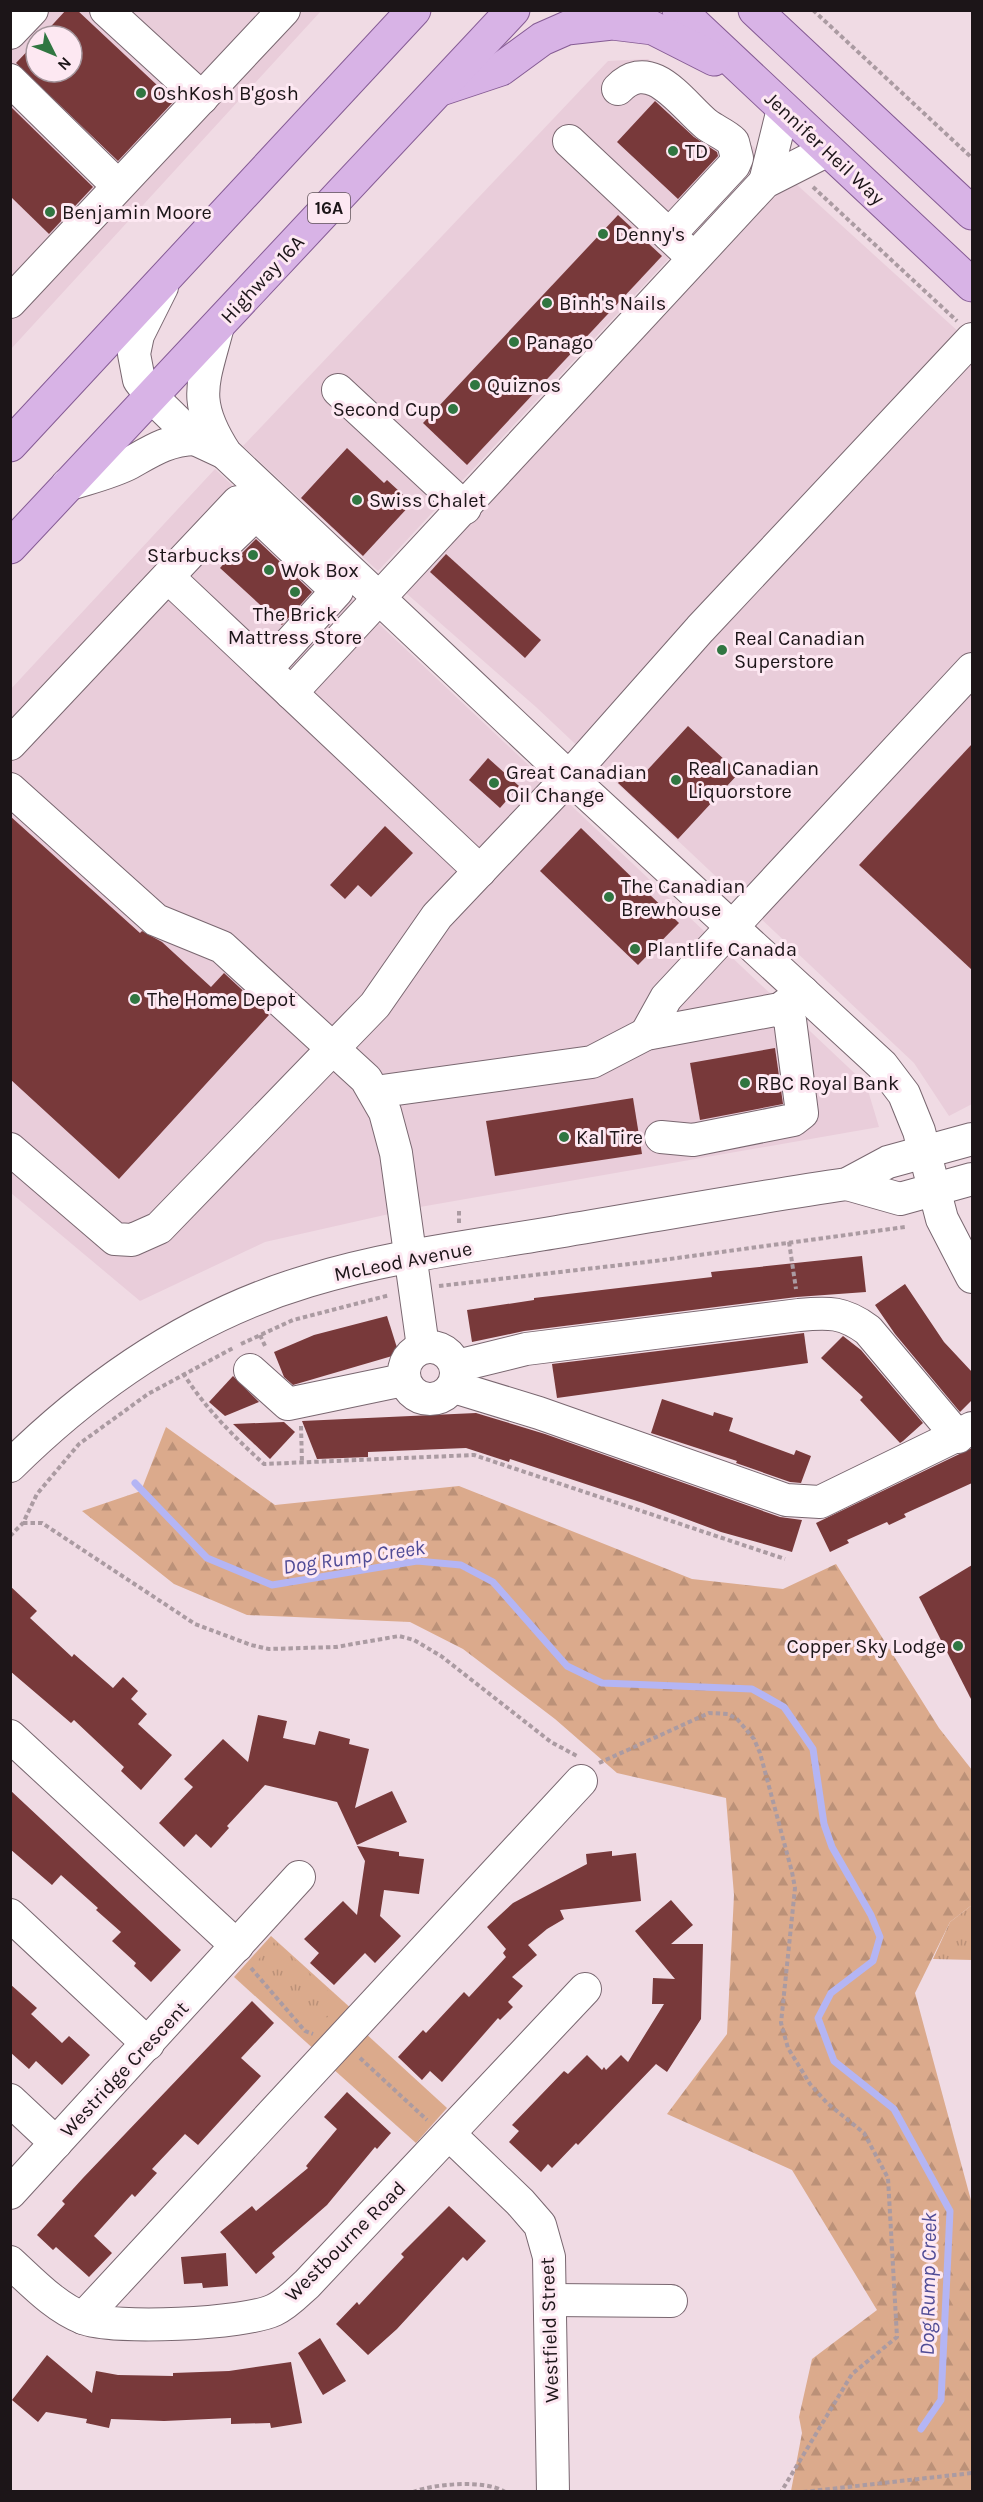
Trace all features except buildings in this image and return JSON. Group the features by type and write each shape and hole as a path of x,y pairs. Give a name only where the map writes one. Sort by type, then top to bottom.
{"main road":[{"path":"10,445 414,10"},
{"name":"Highway 16A","path":"10,547 513,10"},
{"name":"Jennifer Heil Way","path":"679,10 972,285"},
{"path":"765,17 972,213"},
{"path":"440,89 501,69 542,39 567,28 612,23 653,28 752,79"}],"street":[{"path":"10,33 32,10"},
{"path":"106,10 202,99"},
{"path":"10,302 284,10"},
{"path":"618,89 627,80 643,77 659,81 704,123 733,142 737,158 734,165 669,235"},
{"path":"10,80 118,186"},
{"path":"765,182 783,109"},
{"path":"569,141 694,258"},
{"path":"291,693 381,599 765,182 828,150"},
{"path":"167,277 138,335 134,354 139,380 151,396 195,440 226,454"},
{"path":"218,326 202,389 203,411 212,433 226,454 569,777 734,926 791,1001 882,1065 904,1095 919,1131 938,1205 972,1277"},
{"path":"10,1149 115,1239 132,1240 159,1228 335,1048 386,992 437,915 569,777 700,629 972,339"},
{"path":"338,390 465,508"},
{"path":"10,422 42,411"},
{"path":"67,485 129,464 148,451 175,440 195,440"},
{"path":"175,583 238,502"},
{"path":"10,744 175,583 256,514 337,591 266,669"},
{"path":"175,583 480,871"},
{"path":"646,1034 666,998 972,669"},
{"path":"10,789 156,920 222,947 335,1048 366,1079 385,1112 396,1153 423,1347"},
{"path":"375,1092 592,1062 646,1034 791,1001"},
{"path":"661,1137 693,1140 793,1120 802,1113 790,1020 791,1001"},
{"name":"McLeod Avenue","path":"10,1466 45,1431 112,1377 164,1345 225,1312 307,1281 411,1256 847,1184 888,1162 972,1139"},
{"name":"McLeod Avenue","path":"847,1184 900,1199 938,1205 972,1179"},
{"path":"800,1315 526,1349 455,1377 436,1400 416,1397 403,1380 406,1359 423,1347 444,1350 455,1377 539,1413 786,1500 820,1502 965,1432 868,1330 850,1316 822,1313 800,1315"},
{"path":"250,1370 288,1404 403,1380"},
{"path":"10,1736 237,1946"},
{"path":"83,2318 581,1781"},
{"name":"Westridge Crescent","path":"10,2193 299,1877"},
{"path":"10,1915 148,2044"},
{"name":"Westbourne Road","path":"10,2262 49,2297 83,2318 129,2325 237,2318 274,2310 307,2284 585,1989"},
{"path":"10,2100 56,2143"},
{"name":"Westfield Street","path":"449,2134 520,2202 540,2225 549,2257 553,2492"},
{"path":"551,2300 671,2301"}],"path":[{"path":"813,10 972,158"},
{"path":"811,186 949,314"},
{"path":"10,1536 23,1523 37,1494 79,1444 148,1394 183,1373 293,1320 416,1288 789,1242 938,1205"},
{"path":"459,1211 459,1224"},
{"path":"789,1242 800,1315"},
{"path":"466,1271 466,1282"},
{"path":"183,1373 200,1400 212,1410 225,1429 264,1464 474,1455 785,1559"},
{"path":"781,2492 852,2374 897,2337 889,2196"},
{"path":"803,2492 972,2473"},
{"path":"413,2492 431,2485 498,2487 505,2492"}],"shaded area":[{"path":"11,11 321,11 11,349"},
{"path":"648,59 687,84 759,152 741,181 378,571 243,446 608,61"},
{"name":"Real Canadian Superstore","path":"795,183 972,344 972,1104 949,1116 914,1063 536,707 406,593 780,191"},
{"path":"215,469 866,1084 879,1127 420,1207 265,1242 140,1301 11,1193 10,690"}],"green space":[{"path":"166,1427 275,1505 459,1486 692,1579 783,1589 836,1564 939,1728 972,1770 972,1905 950,1922 915,1993 972,2204 972,2491 791,2491 802,2433 799,2417 812,2359 877,2310 792,2170 667,2114 727,2034 734,1895 726,1798 617,1773 555,1719 463,1649 410,1622 247,1615 174,1584 82,1511 141,1491"},
{"path":"972,1905 972,1960 933,1959 950,1922"},
{"path":"271,1936 354,2011 317,2052 234,1977"},
{"path":"275,1941 341,2003 316,2029 295,2010 301,2003 256,1962"},
{"path":"364,2032 447,2108 416,2143 332,2068"}],"waterway":[{"name":"Dog Rump Creek","path":"135,1483 207,1558 272,1585 417,1561 461,1565 493,1582 567,1666 602,1683 752,1689 784,1707 813,1749 824,1824 832,1847 871,1915 880,1937 873,1961 831,1993 818,2018 834,2061 894,2109 950,2211 941,2400 921,2429"}],"place":[{"name":"OshKosh B'gosh","path":"141,93"},
{"name":"TD","path":"673,151"},
{"name":"Benjamin Moore","path":"50,212"},
{"name":"Denny's","path":"603,234"},
{"name":"Binh's Nails","path":"547,303"},
{"name":"Panago","path":"514,342"},
{"name":"Quiznos","path":"475,385"},
{"name":"Second Cup","path":"453,409"},
{"name":"Swiss Chalet","path":"357,500"},
{"name":"Starbucks","path":"253,555"},
{"name":"Wok Box","path":"269,570"},
{"name":"The Brick Mattress Store","path":"295,592"},
{"name":"Real Canadian Superstore","path":"722,650"},
{"name":"Real Canadian Liquorstore","path":"676,780"},
{"name":"Great Canadian Oil Change","path":"494,783"},
{"name":"The Canadian Brewhouse","path":"609,897"},
{"name":"Plantlife Canada","path":"635,949"},
{"name":"The Home Depot","path":"135,999"},
{"name":"RBC Royal Bank","path":"745,1083"},
{"name":"Kal Tire","path":"564,1137"},
{"name":"Copper Sky Lodge","path":"958,1646"}]}
